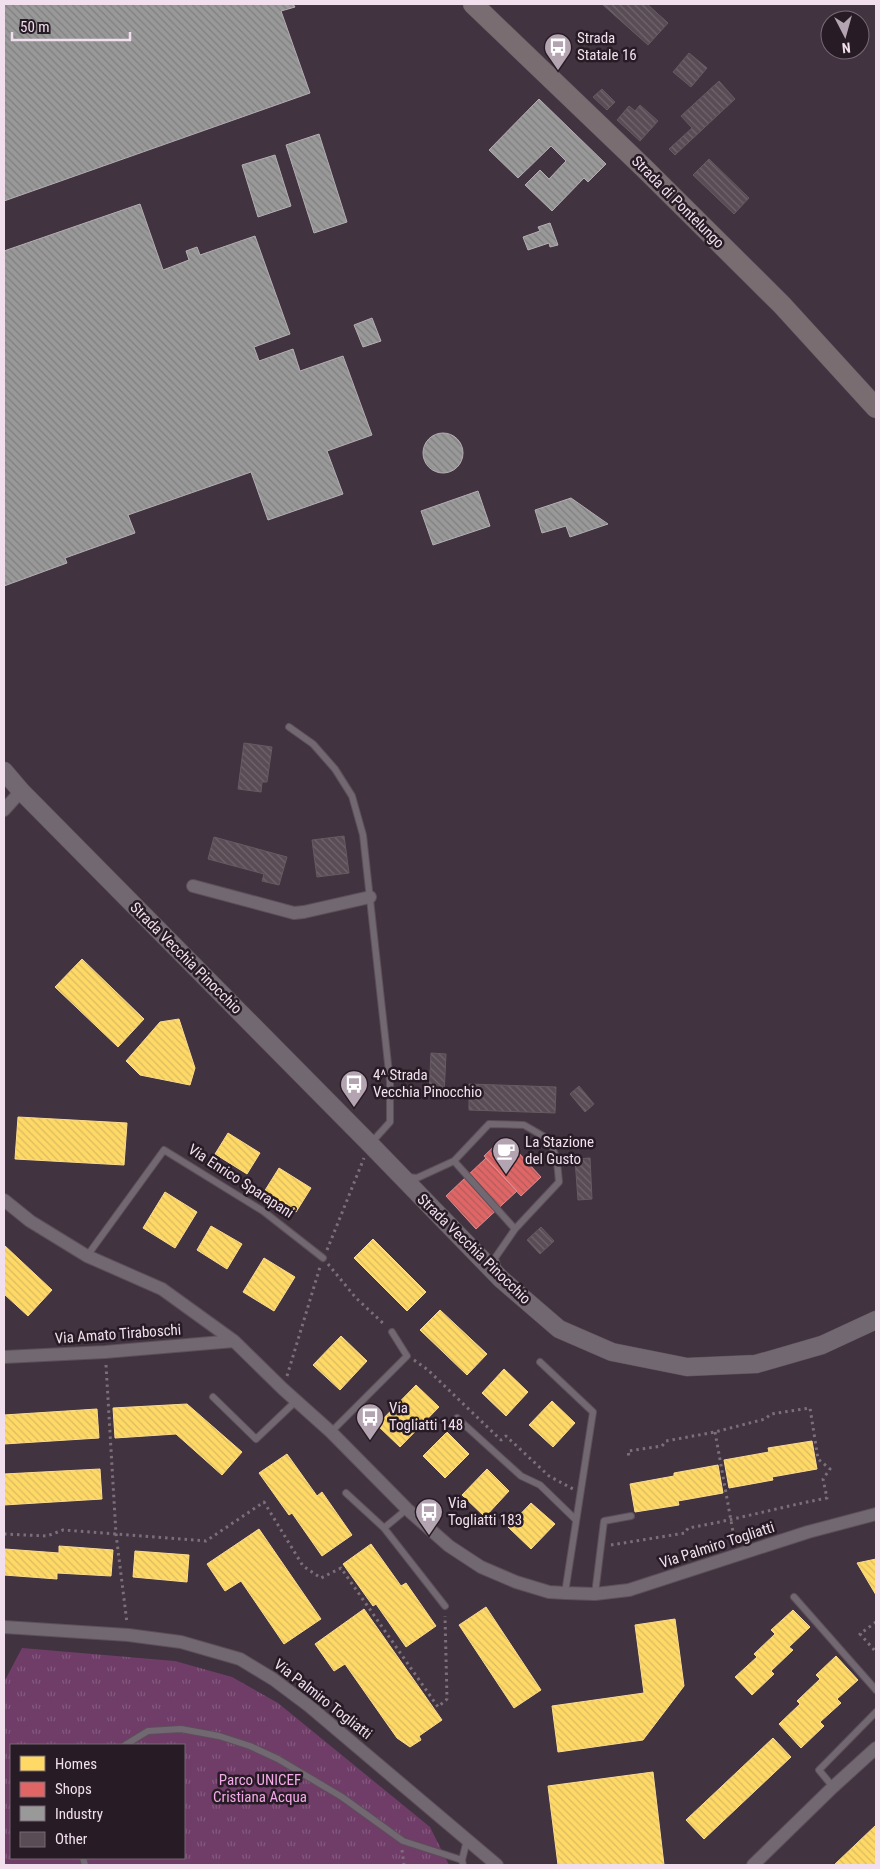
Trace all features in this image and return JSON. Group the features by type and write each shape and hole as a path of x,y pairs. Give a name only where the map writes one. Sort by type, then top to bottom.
{"main road":[{"name":"Strada di Pontelungo","path":"473,4 644,168 782,305 876,408"}],"street":[{"name":"Strada Vecchia Pinocchio","path":"4,771 21,791 370,1144 501,1280 559,1329 612,1352 687,1367 756,1364 822,1345 876,1320"},
{"path":"4,810 21,791"},
{"path":"194,886 294,913 370,897"},
{"path":"4,1200 30,1221 87,1256 162,1289 234,1341"},
{"name":"Via Amato Tiraboschi","path":"4,1357 105,1352 234,1341"},
{"name":"Via Palmiro Togliatti","path":"234,1341 331,1432 408,1509 449,1546 481,1567 516,1582 548,1592 595,1594 629,1590 808,1532 876,1514"},
{"name":"Via Palmiro Togliatti","path":"4,1627 128,1635 181,1642 240,1659 273,1679 331,1725 497,1865"},
{"path":"754,1865 833,1787 876,1748"}],"lane":[{"path":"289,727 313,744 335,769 352,796 363,835 390,1082 390,1122 370,1144"},
{"path":"401,1176 417,1178 454,1161 490,1124 524,1125 550,1140 557,1162 558,1182 515,1228 495,1258 501,1280"},
{"name":"Via Enrico Sparapani","path":"87,1256 164,1150 263,1211 323,1258"},
{"path":"454,1161 515,1228"},
{"path":"331,1432 407,1356 392,1332"},
{"path":"540,1362 593,1412 565,1593"},
{"path":"213,1397 256,1439 296,1400"},
{"path":"457,1418 521,1476 540,1485 576,1520"},
{"path":"346,1493 384,1528 445,1606"},
{"path":"384,1528 408,1509"},
{"path":"595,1594 604,1520 630,1516"},
{"path":"794,1597 876,1690"},
{"path":"833,1787 819,1770 876,1712"},
{"path":"127,1744 148,1731 181,1730 219,1736 250,1746 278,1759 342,1797 403,1841 463,1862 467,1840"}],"path":[{"path":"323,1258 356,1298 392,1332"},
{"path":"105,1352 116,1534 128,1635"},
{"path":"407,1356 428,1370 501,1440 506,1436 549,1476 580,1492"},
{"path":"601,1546 684,1533 688,1528 731,1521 774,1508 827,1498 824,1478 830,1469 818,1458 810,1408 771,1414 765,1419 715,1432 666,1441 662,1446 628,1451 629,1457"},
{"path":"715,1432 737,1556"},
{"path":"4,1534 47,1536 63,1530 206,1541 264,1502 303,1566 322,1578 341,1568 438,1707 447,1700 445,1606"},
{"path":"876,1622 860,1634 876,1652"}],"green space":[{"name":"Parco UNICEF Cristiana Acqua","path":"22,1648 175,1661 232,1677 278,1703 430,1827 449,1865 4,1865 4,1682"}],"building: Homes":[{"path":"82,959 144,1019 118,1047 55,987"},
{"path":"179,1019 195,1068 190,1085 140,1075 126,1061 160,1022"},
{"path":"18,1117 127,1123 124,1165 15,1159"},
{"path":"228,1133 260,1153 247,1174 215,1154"},
{"path":"279,1168 311,1188 296,1212 264,1192"},
{"path":"165,1192 197,1212 175,1248 143,1228"},
{"path":"211,1226 242,1244 227,1269 197,1250"},
{"path":"373,1239 426,1292 407,1311 354,1258"},
{"path":"4,1245 52,1290 28,1316 4,1294"},
{"path":"264,1258 295,1277 274,1311 243,1292"},
{"path":"440,1310 487,1354 467,1375 420,1330"},
{"path":"341,1336 367,1361 340,1390 313,1365"},
{"path":"504,1369 528,1392 506,1416 482,1393"},
{"path":"416,1385 439,1407 400,1447 377,1425"},
{"path":"552,1401 575,1423 553,1447 529,1425"},
{"path":"187,1404 242,1452 222,1475 176,1434 115,1438 113,1408"},
{"path":"97,1409 99,1438 4,1444 4,1415"},
{"path":"447,1432 469,1454 445,1478 423,1456"},
{"path":"812,1441 817,1469 772,1477 773,1480 729,1488 724,1460 769,1452 768,1448"},
{"path":"287,1454 317,1496 322,1492 352,1535 322,1556 292,1513 289,1515 259,1473"},
{"path":"718,1465 723,1493 678,1501 679,1505 635,1512 630,1484"},
{"path":"100,1469 102,1499 4,1505 4,1474"},
{"path":"487,1469 509,1491 485,1517 462,1495"},
{"path":"531,1503 555,1524 531,1549 508,1527"},
{"path":"259,1529 321,1619 284,1644 241,1581 225,1591 207,1564"},
{"path":"371,1544 401,1586 406,1583 436,1626 406,1647 376,1604 373,1606 343,1564"},
{"path":"59,1546 113,1550 111,1576 57,1573 57,1579 4,1575 5,1549 59,1553"},
{"path":"135,1551 189,1555 187,1582 133,1577"},
{"path":"876,1559 876,1595 857,1563"},
{"path":"486,1607 541,1690 514,1708 459,1625"},
{"path":"364,1609 442,1720 419,1736 421,1740 410,1747 397,1738 345,1664 334,1671 315,1644"},
{"path":"793,1610 810,1627 789,1647 793,1650 771,1671 774,1674 752,1695 735,1677 757,1657 754,1654 775,1634 771,1630"},
{"path":"675,1619 684,1686 643,1740 558,1752 552,1706 644,1693 635,1625"},
{"path":"836,1656 858,1680 837,1699 841,1703 820,1722 824,1726 801,1748 779,1724 800,1704 797,1701 820,1679 816,1675"},
{"path":"773,1738 791,1757 704,1839 686,1820"},
{"path":"653,1772 664,1865 558,1865 548,1786"},
{"path":"876,1825 876,1865 834,1865"}],"building: Shops":[{"path":"504,1137 541,1177 521,1196 484,1156"},
{"path":"486,1158 517,1191 476,1229 446,1196"}],"building: Industry":[{"path":"4,4 293,4 295,7 281,11 310,93 4,201"},
{"path":"539,99 606,164 588,182 584,178 552,211 525,185 540,170 549,179 566,161 551,146 518,178 489,150"},
{"path":"319,134 347,222 314,233 286,145"},
{"path":"275,155 291,206 258,217 242,165"},
{"path":"140,204 163,270 189,260 186,251 197,247 200,255 255,236 290,334 254,347 259,361 293,349 300,371 343,356 372,435 327,451 343,494 268,520 251,472 128,515 135,533 65,558 67,563 4,586 4,251"},
{"path":"550,223 558,245 550,247 549,243 528,250 523,237 540,231 538,227"},
{"path":"372,318 381,341 363,347 354,325"},
{"path":"443,433 457,439 463,453 457,467 443,473 429,467 423,453 429,439"},
{"path":"478,491 490,526 433,545 421,511"},
{"path":"571,498 608,524 570,537 566,526 542,533 535,510"}],"building: Other":[{"path":"602,4 647,4 668,23 648,45"},
{"path":"689,53 707,68 691,87 673,72"},
{"path":"719,81 735,99 675,155 669,149 692,128 681,116"},
{"path":"602,89 615,102 607,110 593,97"},
{"path":"640,105 658,121 640,141 617,120 629,106 635,111"},
{"path":"709,159 749,198 734,214 693,175"},
{"path":"244,743 272,747 267,782 262,782 261,792 238,789"},
{"path":"344,836 349,873 317,877 312,840"},
{"path":"214,837 287,857 279,885 262,881 264,874 208,859"},
{"path":"431,1053 446,1054 444,1095 429,1094"},
{"path":"469,1084 556,1087 555,1113 469,1110"},
{"path":"579,1086 594,1104 585,1112 570,1094"},
{"path":"590,1158 592,1199 578,1200 575,1159"},
{"path":"541,1227 554,1241 540,1254 527,1240"}],"place":[{"name":"Strada Statale 16","path":"558,71"},
{"name":"4^ Strada Vecchia Pinocchio","path":"354,1108"},
{"name":"La Stazione del Gusto","path":"506,1175"},
{"name":"Via Togliatti 148","path":"370,1441"},
{"name":"Via Togliatti 183","path":"429,1536"}]}
